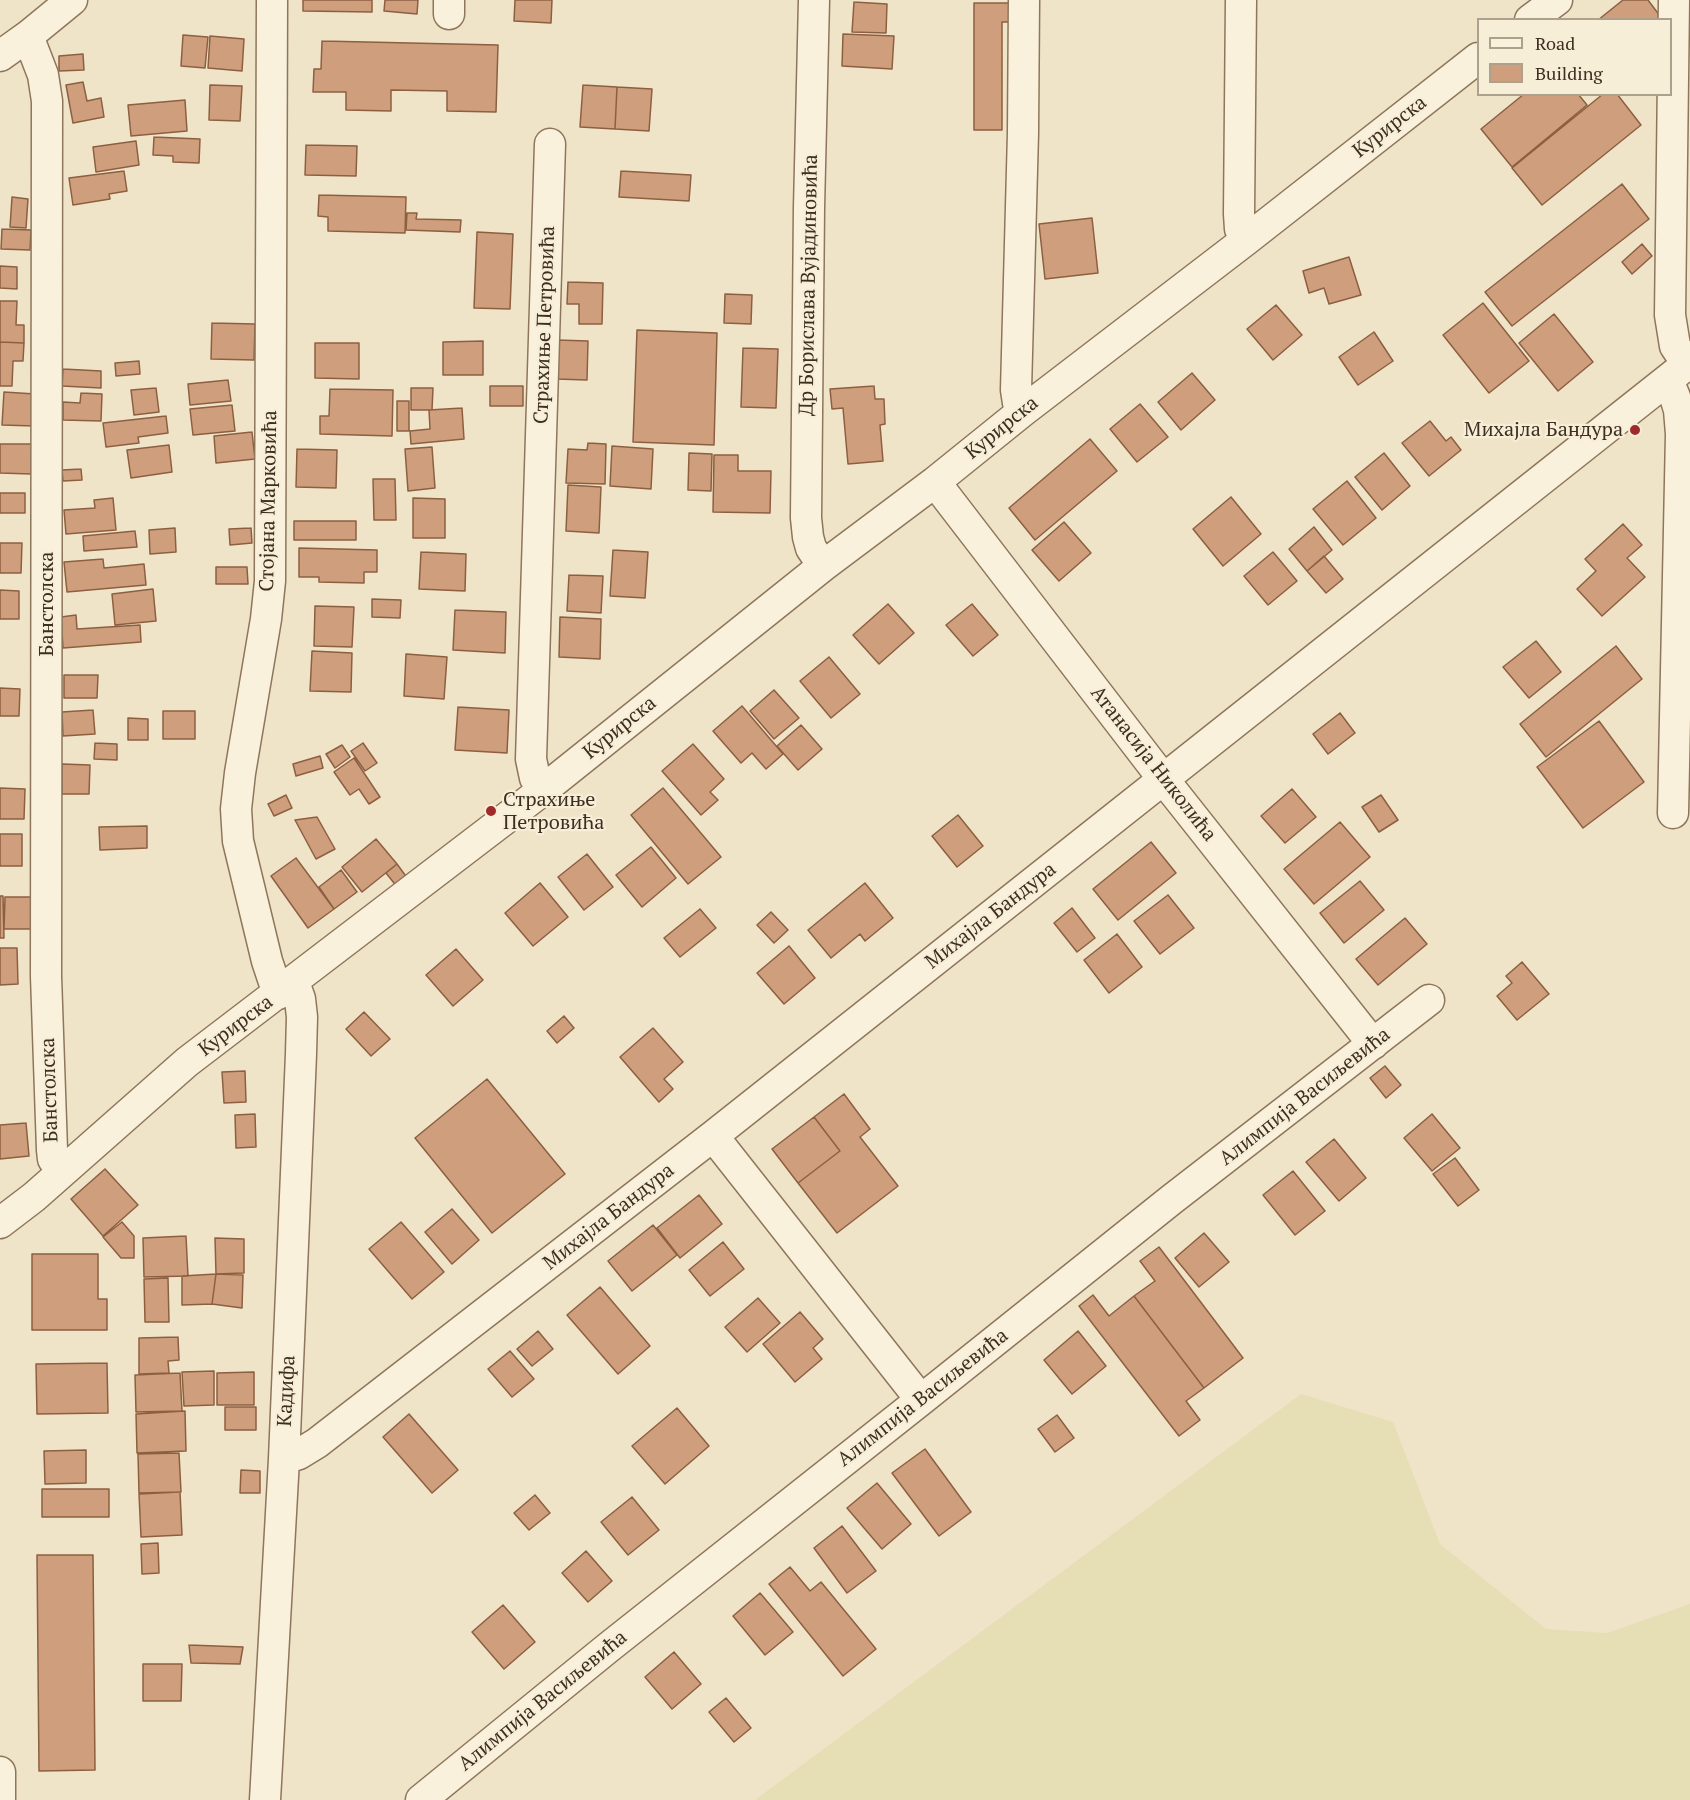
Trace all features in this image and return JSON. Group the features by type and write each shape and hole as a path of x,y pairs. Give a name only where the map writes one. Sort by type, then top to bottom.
{"street":[{"path":"0,56 72,0"},
{"name":"Стојана Марковића","path":"272,0 270,581 265,628 236,809 238,841 267,961 286,988"},
{"name":"Др Борислава Вујадиновића","path":"814,0 809,196 806,518 808,537 823,566"},
{"path":"1023,411 1018,403 1016,390 1024,0"},
{"path":"1241,0 1239,214 1240,229 1246,240"},
{"path":"1533,18 1557,0"},
{"path":"1673,813 1681,435 1676,397 1682,369 1670,315 1674,0"},
{"name":"Банстолска","path":"28,36 43,75 47,101 46,976 53,1159 62,1172"},
{"name":"Курирска","path":"0,1223 179,1069 543,790 823,566 935,482 1023,411 1477,60"},
{"name":"Страхиње Петровића","path":"543,790 535,778 531,759 550,144"},
{"name":"Михајла Бандура","path":"284,1459 299,1454 317,1443 713,1136 1682,369"},
{"name":"Атанасија Николића","path":"935,482 1164,780 1373,1044"},
{"name":"Кадифа","path":"265,1800 284,1459 302,1054 300,999 286,988"},
{"name":"Алимпија Васиљевића","path":"421,1800 609,1647 1171,1200 1429,1000"},
{"path":"713,1136 921,1400"},
{"path":"0,1772 0,1800"}],"shaded area":[{"path":"1301,1394 1393,1422 1440,1544 1546,1629 1607,1633 1690,1604 1690,1800 755,1800"}],"building":[{"path":"303,0 372,0 372,12 303,11"},
{"path":"385,0 418,0 417,14 384,11"},
{"path":"515,0 552,0 551,23 514,21"},
{"path":"1623,0 1648,0 1660,16 1658,18 1600,18"},
{"path":"854,2 887,4 886,33 852,32"},
{"path":"974,3 1013,3 1013,22 1002,22 1002,130 974,130"},
{"path":"843,34 894,36 892,69 842,66"},
{"path":"183,35 208,37 205,68 181,66"},
{"path":"210,36 244,39 242,71 208,68"},
{"path":"322,41 498,45 496,112 447,111 447,91 391,90 391,111 346,110 346,92 313,92 314,69 321,69"},
{"path":"83,54 84,70 59,71 59,56"},
{"path":"83,82 87,101 101,98 104,117 73,123 66,85"},
{"path":"210,85 242,86 240,121 209,120"},
{"path":"583,85 617,87 615,129 580,127"},
{"path":"617,87 652,89 649,131 615,129"},
{"path":"1522,96 1580,96 1587,105 1512,167 1481,129"},
{"path":"1601,96 1619,96 1641,125 1542,205 1512,168"},
{"path":"185,100 187,131 131,136 128,105"},
{"path":"154,137 200,139 199,163 173,162 173,156 153,155"},
{"path":"136,141 139,165 96,172 93,147"},
{"path":"306,145 357,146 356,176 305,175"},
{"path":"124,171 127,191 109,194 110,199 73,205 69,178"},
{"path":"621,171 691,175 689,201 619,197"},
{"path":"1622,184 1649,219 1512,326 1485,292"},
{"path":"319,195 406,197 405,233 328,231 328,217 318,216"},
{"path":"12,197 28,199 26,228 10,227"},
{"path":"407,213 417,213 416,219 461,220 460,232 406,230"},
{"path":"1092,218 1098,273 1045,279 1039,224"},
{"path":"2,229 31,230 30,250 1,249"},
{"path":"477,232 513,234 510,309 474,308"},
{"path":"1642,244 1652,256 1632,274 1622,262"},
{"path":"1349,257 1361,295 1329,304 1324,288 1309,293 1303,271"},
{"path":"0,266 17,267 17,289 0,288"},
{"path":"568,282 603,283 602,324 579,324 579,304 567,304"},
{"path":"725,294 752,295 751,324 724,323"},
{"path":"0,301 17,301 16,325 24,325 24,343 0,342"},
{"path":"1483,303 1529,361 1489,393 1443,335"},
{"path":"1276,305 1302,335 1273,360 1247,329"},
{"path":"1554,314 1593,362 1558,391 1519,343"},
{"path":"212,323 255,324 254,360 211,359"},
{"path":"637,330 717,333 714,445 633,442"},
{"path":"1374,332 1393,361 1358,385 1339,357"},
{"path":"557,340 588,341 587,380 556,379"},
{"path":"483,341 483,375 443,375 443,342"},
{"path":"0,342 24,343 23,361 13,361 12,386 0,386"},
{"path":"315,343 359,343 359,379 315,378"},
{"path":"743,348 778,349 776,408 741,407"},
{"path":"139,361 140,374 116,376 115,363"},
{"path":"63,369 101,371 101,388 62,386"},
{"path":"1192,373 1215,400 1181,430 1158,402"},
{"path":"228,380 231,401 190,405 188,384"},
{"path":"490,386 523,386 523,406 490,406"},
{"path":"874,386 875,399 884,399 885,424 880,425 883,461 848,464 843,408 832,409 830,389"},
{"path":"156,388 159,412 134,415 131,390"},
{"path":"411,388 433,388 432,410 411,410"},
{"path":"330,389 393,390 392,436 320,434 320,416 329,416"},
{"path":"4,392 35,394 34,426 2,425"},
{"path":"81,393 102,394 101,421 63,420 63,402 80,403"},
{"path":"397,401 409,401 409,431 397,431"},
{"path":"1140,404 1168,437 1137,462 1110,429"},
{"path":"232,405 235,431 193,435 190,409"},
{"path":"462,408 464,439 411,444 410,431 430,429 429,410"},
{"path":"166,416 168,433 138,437 139,443 106,447 103,423"},
{"path":"1430,421 1446,441 1451,437 1461,450 1429,476 1402,443"},
{"path":"252,432 255,459 216,463 214,436"},
{"path":"1090,439 1117,471 1035,540 1009,508"},
{"path":"588,443 606,444 605,484 566,483 568,449 587,450"},
{"path":"0,444 32,444 31,474 0,473"},
{"path":"169,445 172,472 131,478 127,450"},
{"path":"612,446 653,449 651,489 610,486"},
{"path":"432,447 435,488 408,491 405,449"},
{"path":"297,449 337,450 336,488 296,487"},
{"path":"689,453 712,454 711,491 688,490"},
{"path":"1384,453 1410,486 1382,510 1355,477"},
{"path":"714,455 738,455 738,471 771,471 770,513 713,512"},
{"path":"81,469 82,480 63,481 62,470"},
{"path":"373,479 395,479 396,520 374,520"},
{"path":"1347,481 1376,518 1343,545 1313,509"},
{"path":"568,485 601,487 599,533 566,531"},
{"path":"0,493 25,493 25,513 0,513"},
{"path":"1231,497 1261,534 1223,566 1193,529"},
{"path":"113,498 116,530 66,534 64,510 95,508 94,500"},
{"path":"413,498 445,499 445,538 413,538"},
{"path":"294,521 356,521 356,540 294,540"},
{"path":"1064,522 1091,553 1059,581 1032,550"},
{"path":"1623,524 1642,545 1627,558 1645,577 1602,616 1577,589 1596,571 1585,559"},
{"path":"1314,527 1332,550 1307,571 1289,549"},
{"path":"175,528 176,552 150,554 149,530"},
{"path":"251,528 252,543 230,545 229,529"},
{"path":"135,531 137,547 84,551 83,536"},
{"path":"0,543 22,543 21,573 0,573"},
{"path":"299,548 377,550 377,572 364,572 364,583 319,582 319,577 299,577"},
{"path":"613,550 648,552 645,598 610,596"},
{"path":"421,552 466,554 465,591 419,589"},
{"path":"1273,552 1297,581 1268,605 1244,576"},
{"path":"1324,556 1343,579 1326,593 1307,571"},
{"path":"103,559 104,568 144,564 146,585 67,592 64,562"},
{"path":"216,567 247,567 248,584 216,584"},
{"path":"569,575 603,576 601,613 567,611"},
{"path":"153,589 156,621 115,625 112,594"},
{"path":"0,590 19,591 19,619 0,619"},
{"path":"372,599 401,600 400,618 372,617"},
{"path":"888,604 914,633 879,664 853,635"},
{"path":"972,604 998,635 973,656 946,625"},
{"path":"315,606 354,607 352,647 314,646"},
{"path":"455,610 506,612 505,653 453,650"},
{"path":"76,615 77,629 140,625 141,642 63,648 61,617"},
{"path":"560,617 601,619 600,659 559,657"},
{"path":"1536,641 1561,672 1529,698 1503,667"},
{"path":"1616,646 1642,679 1546,757 1520,724"},
{"path":"312,651 352,653 351,692 310,691"},
{"path":"406,654 447,657 444,699 404,696"},
{"path":"829,657 860,694 831,718 800,681"},
{"path":"64,675 98,675 97,698 64,698"},
{"path":"0,688 20,689 19,716 0,716"},
{"path":"774,690 799,718 774,739 750,711"},
{"path":"742,706 783,754 766,769 752,753 741,763 713,731"},
{"path":"458,707 509,710 507,753 455,750"},
{"path":"93,710 95,734 63,736 62,712"},
{"path":"163,711 195,711 195,739 163,739"},
{"path":"1340,713 1355,733 1328,754 1313,734"},
{"path":"128,718 148,719 148,740 128,740"},
{"path":"1599,721 1644,782 1583,828 1537,767"},
{"path":"801,725 822,749 798,770 777,746"},
{"path":"95,743 117,744 117,760 94,759"},
{"path":"363,743 377,763 365,771 351,751"},
{"path":"693,744 724,779 710,792 718,800 701,815 662,771"},
{"path":"342,745 350,757 335,768 326,754"},
{"path":"320,756 323,768 296,776 293,764"},
{"path":"354,758 380,797 369,804 359,789 350,795 334,772"},
{"path":"62,764 90,765 89,794 62,794"},
{"path":"0,788 25,789 24,819 0,819"},
{"path":"663,788 721,857 688,884 631,815"},
{"path":"1292,789 1316,817 1285,843 1261,816"},
{"path":"286,795 292,808 274,816 268,804"},
{"path":"1381,795 1398,820 1379,832 1362,807"},
{"path":"958,815 983,846 957,867 932,836"},
{"path":"317,817 335,849 316,859 295,820"},
{"path":"1340,822 1370,857 1314,904 1284,869"},
{"path":"147,826 147,848 100,850 99,827"},
{"path":"0,834 22,834 22,866 0,866"},
{"path":"376,839 397,864 362,892 342,867"},
{"path":"1151,842 1176,873 1118,920 1093,889"},
{"path":"651,847 676,878 642,907 616,875"},
{"path":"587,854 613,887 584,910 558,877"},
{"path":"296,858 334,909 308,928 271,876"},
{"path":"397,864 408,879 398,888 386,873"},
{"path":"341,870 357,892 334,909 319,887"},
{"path":"1360,881 1384,910 1344,943 1320,913"},
{"path":"540,883 568,917 533,946 505,913"},
{"path":"865,883 893,918 865,941 860,934 831,958 808,930"},
{"path":"1168,895 1194,928 1160,954 1134,921"},
{"path":"0,896 3,896 4,938 0,938"},
{"path":"5,897 31,897 31,929 4,929"},
{"path":"1072,908 1095,938 1077,952 1054,923"},
{"path":"700,909 716,928 680,957 664,938"},
{"path":"771,912 788,930 774,943 757,925"},
{"path":"1405,918 1427,944 1378,985 1356,959"},
{"path":"1117,934 1142,967 1109,993 1084,960"},
{"path":"789,946 815,978 784,1004 757,973"},
{"path":"0,948 17,948 18,984 0,985"},
{"path":"456,949 483,980 453,1006 426,975"},
{"path":"1522,962 1549,994 1517,1020 1497,996 1512,983 1506,976"},
{"path":"364,1012 390,1039 371,1056 346,1029"},
{"path":"564,1016 574,1028 557,1043 547,1031"},
{"path":"653,1028 683,1062 664,1079 673,1089 659,1102 620,1057"},
{"path":"1385,1066 1401,1085 1386,1098 1370,1078"},
{"path":"245,1071 246,1102 224,1103 222,1072"},
{"path":"487,1079 565,1174 492,1233 415,1138"},
{"path":"844,1094 870,1129 860,1137 898,1186 837,1233 798,1183 840,1151 814,1117"},
{"path":"255,1114 256,1147 236,1148 235,1115"},
{"path":"1432,1114 1460,1148 1432,1171 1404,1138"},
{"path":"814,1117 840,1151 798,1183 772,1149"},
{"path":"26,1123 29,1156 0,1159 0,1125"},
{"path":"1334,1139 1366,1178 1339,1201 1306,1162"},
{"path":"1455,1158 1479,1190 1458,1206 1433,1174"},
{"path":"105,1169 138,1205 103,1236 71,1199"},
{"path":"1293,1171 1325,1211 1295,1235 1263,1195"},
{"path":"699,1195 722,1224 680,1258 657,1228"},
{"path":"452,1209 479,1240 452,1264 425,1232"},
{"path":"122,1222 134,1236 134,1258 121,1258 103,1237"},
{"path":"401,1222 444,1272 412,1299 369,1249"},
{"path":"653,1225 677,1255 632,1291 608,1261"},
{"path":"1204,1233 1229,1262 1199,1287 1175,1258"},
{"path":"186,1236 188,1276 144,1277 143,1238"},
{"path":"215,1238 244,1239 244,1273 216,1274"},
{"path":"723,1242 744,1269 710,1296 689,1270"},
{"path":"1159,1247 1243,1358 1204,1388 1134,1296 1155,1281 1140,1261"},
{"path":"32,1254 98,1254 98,1299 107,1299 107,1330 32,1330"},
{"path":"216,1274 243,1275 242,1308 212,1304"},
{"path":"216,1274 212,1304 182,1305 182,1276"},
{"path":"168,1278 169,1322 145,1322 144,1279"},
{"path":"600,1287 650,1346 618,1374 567,1315"},
{"path":"1093,1295 1109,1316 1134,1296 1204,1388 1186,1401 1200,1420 1179,1436 1079,1306"},
{"path":"758,1298 780,1323 747,1352 725,1327"},
{"path":"800,1312 823,1339 813,1348 822,1359 795,1382 763,1344"},
{"path":"538,1331 553,1349 532,1366 517,1349"},
{"path":"1078,1331 1106,1366 1072,1394 1044,1360"},
{"path":"178,1337 179,1360 168,1361 169,1373 139,1374 139,1338"},
{"path":"510,1351 534,1379 512,1397 488,1369"},
{"path":"107,1363 108,1413 37,1414 36,1364"},
{"path":"214,1371 214,1405 184,1406 182,1372"},
{"path":"254,1372 254,1405 217,1405 217,1373"},
{"path":"180,1373 182,1411 136,1412 135,1375"},
{"path":"225,1407 256,1407 256,1430 225,1430"},
{"path":"677,1408 709,1446 665,1484 632,1446"},
{"path":"185,1411 186,1451 137,1453 136,1414"},
{"path":"409,1414 458,1470 432,1493 383,1437"},
{"path":"1057,1415 1074,1438 1055,1452 1038,1429"},
{"path":"925,1449 971,1512 939,1536 892,1473"},
{"path":"86,1450 86,1483 45,1484 44,1451"},
{"path":"179,1453 181,1492 139,1493 138,1454"},
{"path":"241,1470 260,1471 260,1493 240,1493"},
{"path":"877,1483 911,1524 882,1549 847,1508"},
{"path":"42,1489 109,1489 109,1517 42,1517"},
{"path":"180,1492 182,1535 141,1537 139,1494"},
{"path":"535,1495 550,1513 529,1530 514,1513"},
{"path":"632,1497 659,1530 628,1555 601,1522"},
{"path":"842,1526 876,1571 847,1593 814,1548"},
{"path":"158,1543 159,1573 142,1574 141,1544"},
{"path":"586,1551 612,1581 588,1602 562,1573"},
{"path":"37,1555 93,1555 95,1770 39,1771"},
{"path":"790,1567 810,1591 821,1582 876,1649 843,1676 769,1584"},
{"path":"760,1593 793,1632 765,1655 733,1616"},
{"path":"503,1605 535,1642 504,1669 472,1632"},
{"path":"189,1645 243,1647 240,1664 191,1663"},
{"path":"674,1652 701,1684 672,1709 645,1677"},
{"path":"143,1664 182,1664 181,1701 143,1701"},
{"path":"726,1698 751,1728 734,1742 709,1712"}],"place":[{"name":"Михајла Бандура","path":"1635,430"},
{"name":"Страхиње Петровића","path":"491,811"}]}
